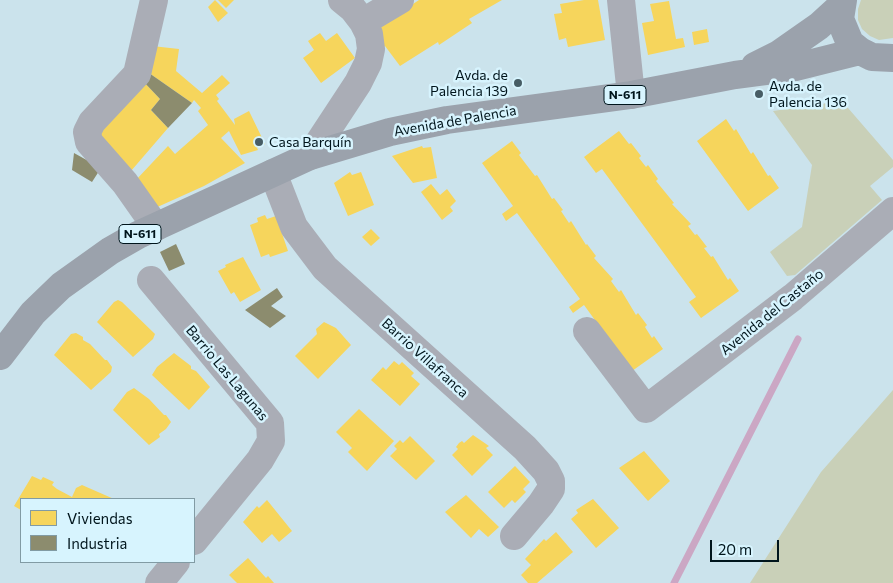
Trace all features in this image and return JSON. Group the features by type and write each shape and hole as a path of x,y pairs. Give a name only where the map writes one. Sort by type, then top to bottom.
{"highway":[{"name":"N-611","path":"842,3 840,19 850,43 872,57 893,58"},
{"name":"N-611","path":"735,75 780,54 819,26 842,3"},
{"name":"N-611","path":"735,75 796,67 860,51"},
{"name":"Avenida de Palencia","path":"0,356 33,313 61,286 110,251 156,227 310,156 390,132 447,120 631,95 735,75"}],"street":[{"path":"154,0 137,74 92,122 87,132 89,142 124,183 156,227"},
{"path":"310,156 340,112 368,63 371,49 369,34 363,22 353,9 342,0"},
{"path":"363,22 400,0"},
{"path":"621,0 631,95"},
{"name":"Barrio Villafranca","path":"273,173 294,227 325,268 525,448 546,471 551,489 514,536"},
{"name":"Avenida del Castaño","path":"587,331 646,409 792,297 893,211"},
{"name":"Barrio Las Lagunas","path":"151,280 270,423 271,441 260,460 195,540"},
{"path":"159,583 175,563"}],"green space":[{"path":"861,0 893,0 893,38 879,40 870,36 862,29 858,20 858,9"},
{"path":"842,101 893,160 893,167 870,186 882,200 795,275 787,276 770,252 802,227 812,165 773,111"},
{"path":"893,390 893,583 750,583 821,472"}],"building: Viviendas":[{"path":"215,0 228,13 218,22 208,7"},
{"path":"218,0 234,0 226,8"},
{"path":"419,0 502,0 469,19 472,23 439,45 438,42 400,66 384,47 373,28 412,2 413,4"},
{"path":"598,0 605,40 568,47 566,38 559,40 554,14 562,13 560,4"},
{"path":"669,1 676,39 683,38 685,47 648,55 642,23 654,21 650,4"},
{"path":"707,29 709,42 694,45 692,32"},
{"path":"320,33 326,41 337,33 355,58 321,83 303,58 314,50 308,41"},
{"path":"152,46 179,49 176,71 202,93 222,75 230,83 216,95 219,99 217,101 235,125 234,119 249,111 265,144 257,148 258,150 241,155 229,131 221,138 245,163 204,186 153,209 135,181 168,146 175,154 208,125 198,111 201,108 194,100 192,103 149,73"},
{"path":"142,80 160,99 151,110 168,128 131,171 94,138"},
{"path":"726,119 734,131 736,129 751,154 753,152 768,176 770,175 779,188 748,211 697,141"},
{"path":"619,131 641,156 639,158 646,167 648,165 658,179 656,181 674,203 672,204 691,224 688,226 695,235 697,234 707,247 704,248 711,257 713,256 728,280 730,278 739,291 701,318 689,302 696,297 602,169 596,173 584,157"},
{"path":"512,141 521,153 519,155 535,176 537,175 552,199 554,198 563,210 561,211 569,223 571,221 586,245 596,256 594,258 613,279 611,281 619,292 621,290 636,315 638,313 647,325 645,327 652,338 654,336 663,349 632,371 584,305 573,313 569,307 580,299 517,213 506,221 502,214 513,206 482,163"},
{"path":"422,146 423,148 431,147 437,178 413,183 392,156"},
{"path":"350,172 352,175 361,172 374,205 348,216 334,183"},
{"path":"431,184 440,195 447,189 456,201 450,207 453,211 442,220 421,192"},
{"path":"265,215 267,219 276,216 288,251 270,257 269,254 261,257 250,225 258,222 257,218"},
{"path":"371,229 380,238 371,246 362,237"},
{"path":"243,257 261,290 240,302 234,292 231,294 218,271 226,267 225,265"},
{"path":"118,300 155,334 153,339 133,357 97,322 114,302"},
{"path":"324,322 336,328 351,345 318,379 295,356 317,334 316,329"},
{"path":"76,333 83,337 83,340 90,344 112,367 111,372 91,390 54,355 71,334"},
{"path":"174,353 191,366 191,369 196,371 210,387 189,410 152,375 157,367"},
{"path":"394,361 399,365 402,362 414,373 411,376 420,384 400,406 371,380 383,367 386,370"},
{"path":"134,388 149,399 171,422 159,434 160,437 149,445 113,410 127,392"},
{"path":"359,409 394,441 367,471 348,452 352,448 336,432"},
{"path":"473,435 489,446 486,448 493,455 472,476 452,455 458,449 456,447 459,443 462,441 464,443"},
{"path":"410,436 435,461 416,480 390,456 397,449 394,446 400,440 403,443"},
{"path":"644,451 670,481 648,501 619,468"},
{"path":"515,466 530,482 523,489 526,492 515,503 512,500 504,508 488,492"},
{"path":"32,476 41,480 43,477 54,482 52,485 72,497 76,488 82,485 112,498 20,498 20,509 14,506"},
{"path":"466,495 499,527 488,537 479,529 471,538 445,512"},
{"path":"593,499 619,528 596,548 571,519 578,513 576,510"},
{"path":"267,500 292,531 279,542 272,534 262,543 243,522 257,506 259,508"},
{"path":"556,532 573,552 537,583 528,583 521,575 531,565 525,559 544,539 546,541"},
{"path":"248,558 266,578 268,576 274,583 237,583 229,575"}],"building: Industria":[{"path":"149,73 192,103 168,128 151,110 160,99 142,80"},
{"path":"74,153 101,168 92,182 72,170"},
{"path":"176,244 185,264 169,271 160,252"},
{"path":"277,288 283,297 271,306 286,316 270,328 245,310"}],"waterway":[{"path":"674,583 798,339"}],"place":[{"name":"Avda. de Palencia 139","path":"518,83"},
{"name":"Avda. de Palencia 136","path":"759,94"},
{"name":"Casa Barquín","path":"259,142"}]}
